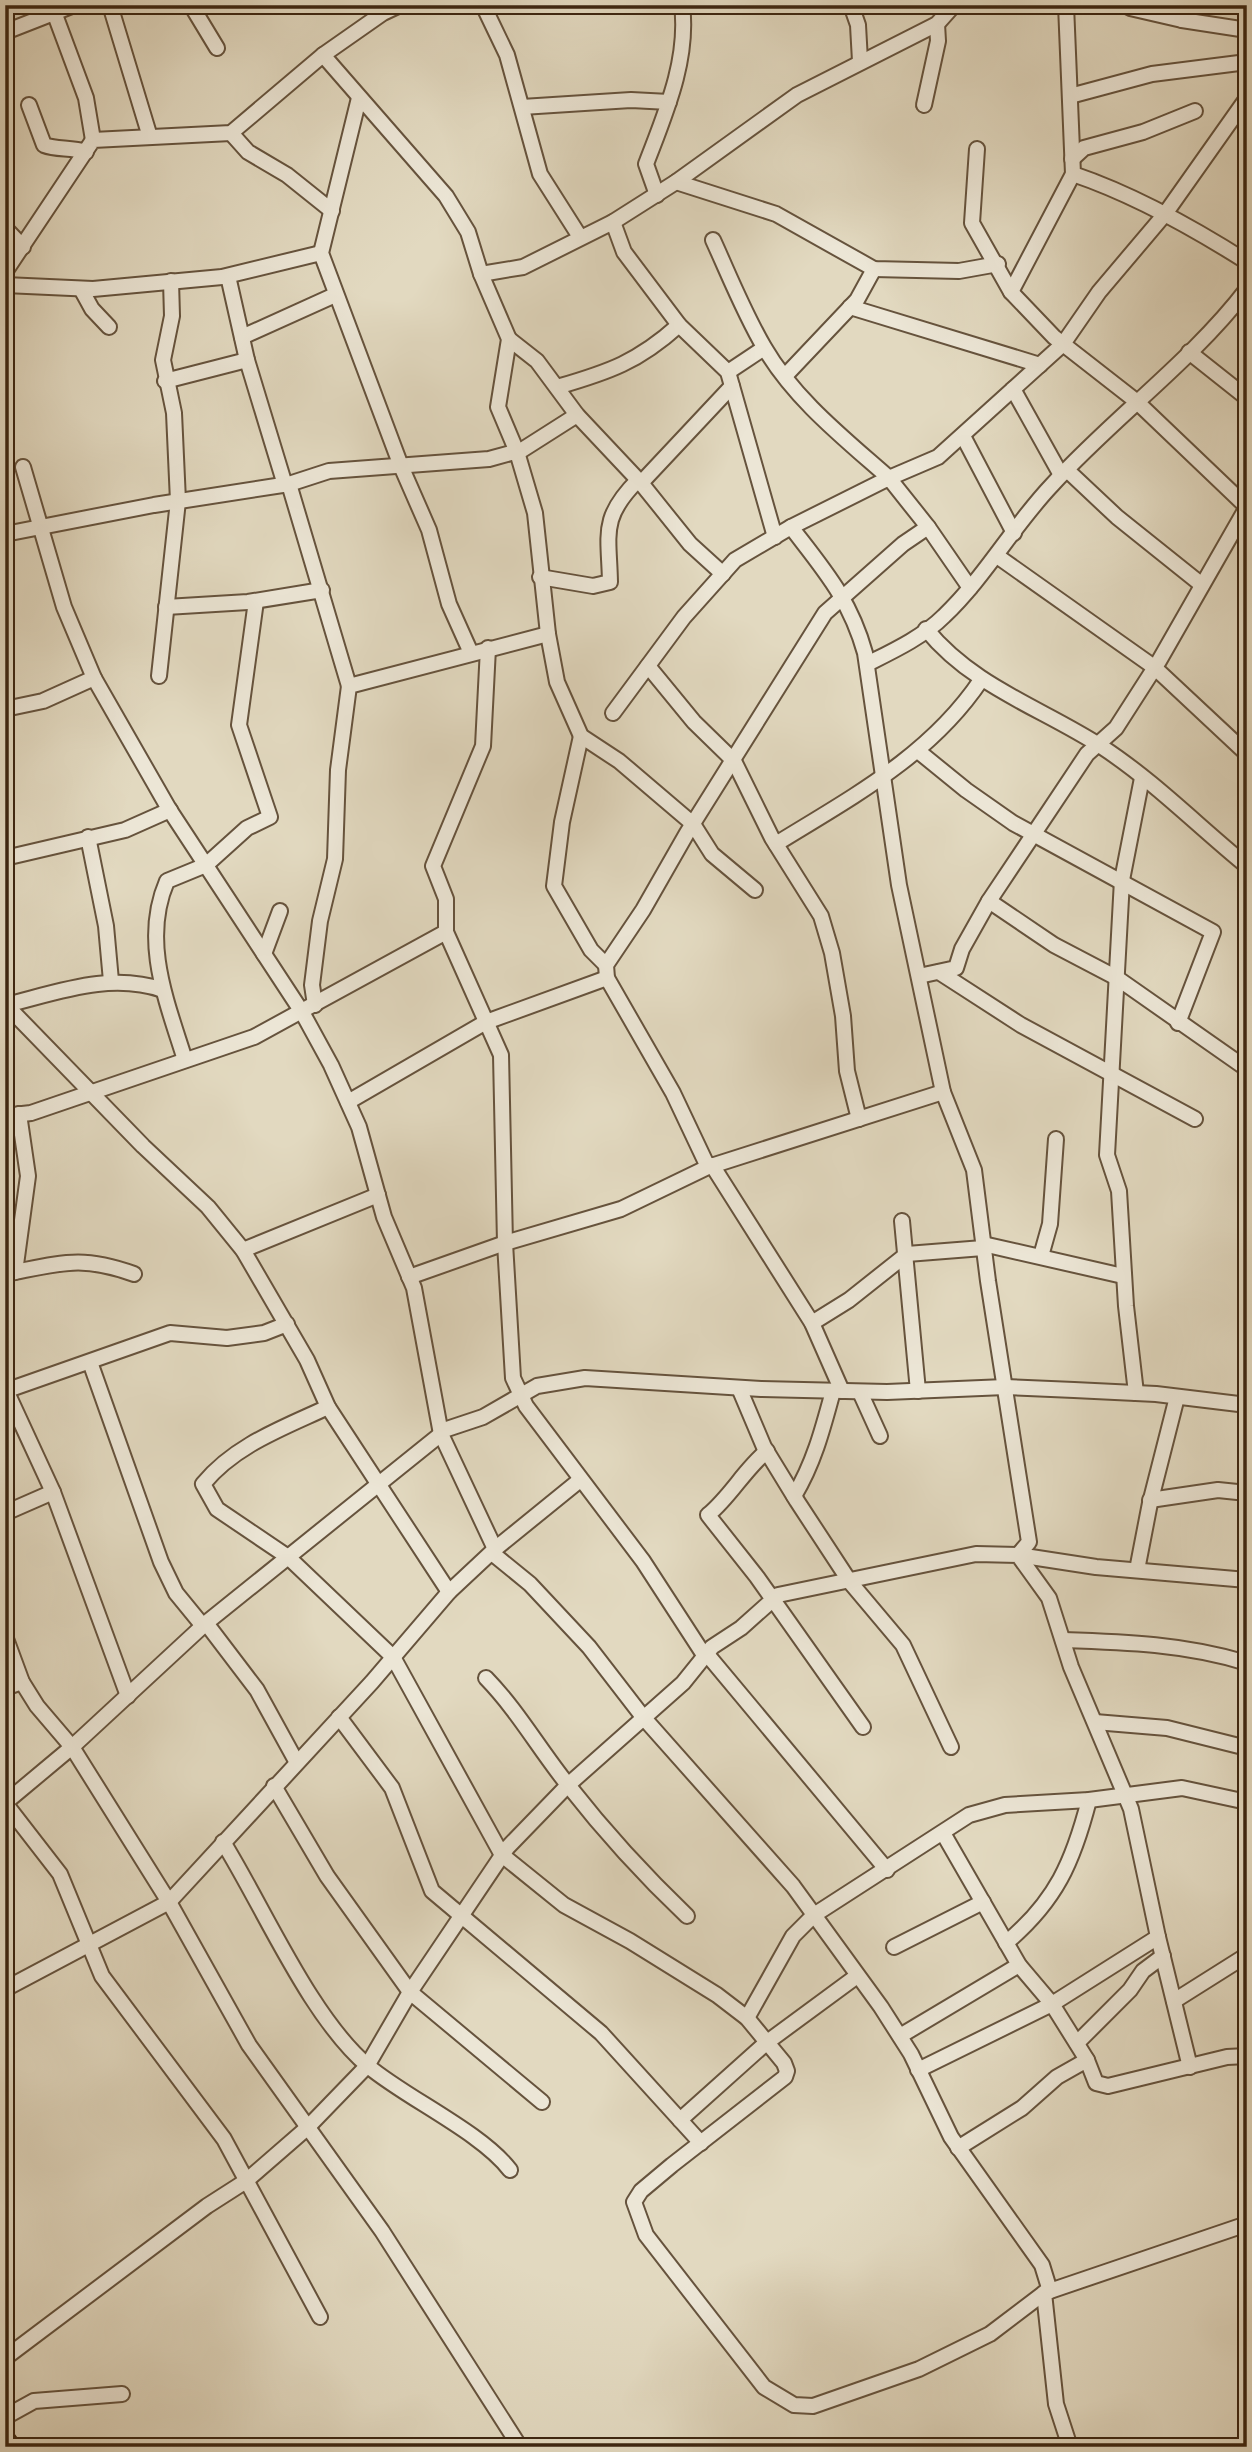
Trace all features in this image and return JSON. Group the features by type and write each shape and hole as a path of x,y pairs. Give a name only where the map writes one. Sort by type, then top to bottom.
{"highway":[{"path":"5,2440 10,2447"}],"street":[{"path":"5,32 74,5"},
{"path":"110,5 150,137"},
{"path":"191,5 217,48"},
{"path":"29,105 44,145 52,148 89,146 150,137 232,133 381,9 400,5"},
{"path":"483,5 507,55 540,174 580,237"},
{"path":"657,195 646,171 646,164 669,102 681,57 682,5"},
{"path":"851,5 858,26 860,61"},
{"path":"1066,5 1073,167"},
{"path":"1182,20 1193,5"},
{"path":"1128,6 1182,20 1247,30"},
{"path":"481,274 523,267 613,222 676,182 797,95 937,24 949,7"},
{"path":"5,272 89,146 86,98 54,12"},
{"path":"924,105 938,41 937,24"},
{"path":"323,55 446,196 468,232 481,274 509,339 537,361 577,415 639,482 690,544 723,574"},
{"path":"1070,96 1152,74 1247,62"},
{"path":"359,98 321,253 401,466 429,530 449,604 471,653"},
{"path":"613,713 684,618 735,560 791,527 889,478 938,457 1063,344 1099,292 1165,214 1247,98"},
{"path":"522,107 631,100 669,102"},
{"path":"1010,292 1084,148 1143,132 1195,111"},
{"path":"232,133 248,152 287,175 331,211"},
{"path":"919,976 956,968 962,948 989,901 1087,754 1116,728 1247,507 1136,401 1063,344 1010,292 998,264 972,223 977,149"},
{"path":"1073,167 1165,214 1247,262"},
{"path":"676,182 776,214 874,269 959,271 998,264"},
{"path":"613,222 624,252 679,325 728,372 775,537"},
{"path":"5,228 23,247"},
{"path":"713,240 764,348 785,376 832,428 889,478 928,527 970,588"},
{"path":"5,285 81,289 228,276 321,253"},
{"path":"785,376 850,307 874,269"},
{"path":"228,276 247,360 322,590 349,686 338,770 335,859 320,921 312,985 315,1005"},
{"path":"159,676 178,501 174,413 165,381 163,360 172,316 171,281"},
{"path":"81,289 92,309 109,327"},
{"path":"867,664 895,650 942,618 997,556 1064,472 1136,401 1241,308 1247,289"},
{"path":"242,337 335,295"},
{"path":"850,307 1040,365"},
{"path":"557,387 625,366 654,348 679,325"},
{"path":"509,339 498,407 517,452 535,513 540,578 557,682 581,736 619,761 693,824 712,854 755,890"},
{"path":"728,372 764,348"},
{"path":"1189,352 1247,398"},
{"path":"165,381 247,360"},
{"path":"540,578 593,586 610,582 606,538 612,516 625,492 688,437 732,386"},
{"path":"1013,389 1064,472 1202,585"},
{"path":"5,534 178,501 287,484 329,471 489,459 517,452 577,415"},
{"path":"963,436 1014,533"},
{"path":"23,467 64,607 94,678 170,810 302,1012 359,1127 378,1195 410,1277 441,1432 494,1551 530,1584 581,1638 643,1717 793,1886 900,2036 958,2148 1042,2265 1047,2292 1056,2404 1070,2447"},
{"path":"791,527 843,596 856,619 867,664 899,886 943,1092 974,1170 983,1246 1029,1542 1018,1555"},
{"path":"348,1102 486,1022 606,972 693,824 825,613 928,527"},
{"path":"997,556 1154,667 1247,754"},
{"path":"166,607 256,601 322,590"},
{"path":"185,1060 163,990 156,952 158,901 167,881 206,865 247,828 270,817 239,725 256,601"},
{"path":"926,629 942,649 981,680 1099,745 1247,866"},
{"path":"349,686 548,634"},
{"path":"488,648 483,746 433,866 446,899 446,932 501,1055 505,1243 513,1378 520,1394 580,1480 643,1561 705,1654 887,1870"},
{"path":"648,666 694,722 734,761 776,844 821,916 832,953 844,1016 847,1071 859,1119"},
{"path":"5,709 43,701 94,678"},
{"path":"776,844 884,777 918,751 946,727 981,680"},
{"path":"581,736 562,822 554,886 606,972 710,1166 812,1323 838,1391 808,1474 794,1496"},
{"path":"918,751 975,797 1013,823 1035,832 1213,932 1178,1023"},
{"path":"1136,1393 1123,1276 1119,1191 1107,1155 1122,880 1142,778"},
{"path":"6,858 125,830 170,810"},
{"path":"88,837 106,926 110,981"},
{"path":"5,840 5,891"},
{"path":"989,901 1054,945 1117,978 1247,1069"},
{"path":"264,954 280,911"},
{"path":"134,1273 104,1263 76,1260 10,1274 28,1176 12,1115 254,1037 446,932"},
{"path":"939,972 950,982 1112,1076 1195,1119"},
{"path":"6,1005 110,981 139,982 163,990"},
{"path":"6,1005 93,1091 143,1146 208,1207 243,1250 287,1324 328,1407 449,1592"},
{"path":"410,1277 505,1243 621,1209 710,1166 943,1092"},
{"path":"1041,1256 1050,1224 1056,1139"},
{"path":"243,1250 378,1195"},
{"path":"902,1221 907,1254 911,1346 918,1391"},
{"path":"812,1323 849,1300 907,1254 983,1246 1041,1256 1123,1276"},
{"path":"128,1696 53,1492 6,1390 170,1333 227,1338 264,1333 287,1324"},
{"path":"90,1362 162,1562 176,1593 257,1690 296,1761"},
{"path":"320,2317 224,2139 114,1993 88,1946 61,1874 5,1803 72,1747 204,1625 380,1486 441,1432 483,1417 537,1386 585,1378 739,1388 860,1392 1005,1387 1136,1393 1247,1405"},
{"path":"739,1388 766,1451 794,1496 850,1582 903,1645 951,1746"},
{"path":"860,1392 880,1436"},
{"path":"1137,1570 1150,1500 1177,1397"},
{"path":"328,1407 260,1438 225,1460 203,1484 217,1509 288,1557 393,1657 502,1855 564,1905 630,1941 747,2018 784,2063 787,2071 785,2077 641,2191 634,2202 636,2215 646,2235 764,2387 794,2405 813,2406 919,2369 990,2334 1047,2292 1247,2224"},
{"path":"766,1451 749,1465 726,1500 708,1515 773,1600 863,1727"},
{"path":"5,1989 169,1902 449,1592 580,1480"},
{"path":"1150,1500 1218,1490 1247,1493"},
{"path":"5,1513 53,1492"},
{"path":"5,2358 207,2206 246,2181 307,2128 367,2066 410,1992 502,1855 568,1785 683,1683 705,1654 778,1595 976,1554 1018,1555 1247,1580"},
{"path":"1018,1555 1049,1598 1063,1640 1131,1809 1158,1937 1191,2067"},
{"path":"5,1636 22,1682 37,1706 72,1747 169,1902 249,2045 382,2231 520,2447"},
{"path":"1063,1640 1154,1643 1217,1654 1247,1663"},
{"path":"486,1678 515,1708 568,1785 657,1887 687,1916"},
{"path":"5,1688 22,1682"},
{"path":"338,1717 392,1788 432,1891 601,2034 701,2143"},
{"path":"1095,1722 1167,1728 1247,1748"},
{"path":"274,1786 327,1877 410,1992 542,2102"},
{"path":"747,2018 793,1936 814,1914 970,1815 1005,1805 1089,1800 1182,1788 1247,1802"},
{"path":"1006,1943 1028,1924 1060,1884 1078,1842 1089,1800"},
{"path":"943,1833 1019,1965 1052,2004 1077,2043 1096,2083 1102,2086 1227,2057 1247,2056"},
{"path":"223,1842 337,2033 367,2066 477,2142 510,2171"},
{"path":"894,1947 983,1902"},
{"path":"918,2070 1052,2004 1158,1937"},
{"path":"1174,2001 1247,1955"},
{"path":"1077,2043 1130,1990 1143,1971 1163,1956"},
{"path":"900,2036 1019,1965"},
{"path":"680,2120 766,2043 857,1976"},
{"path":"958,2148 1022,2108 1057,2077 1087,2060"},
{"path":"5,2417 34,2401 122,2394"}]}
